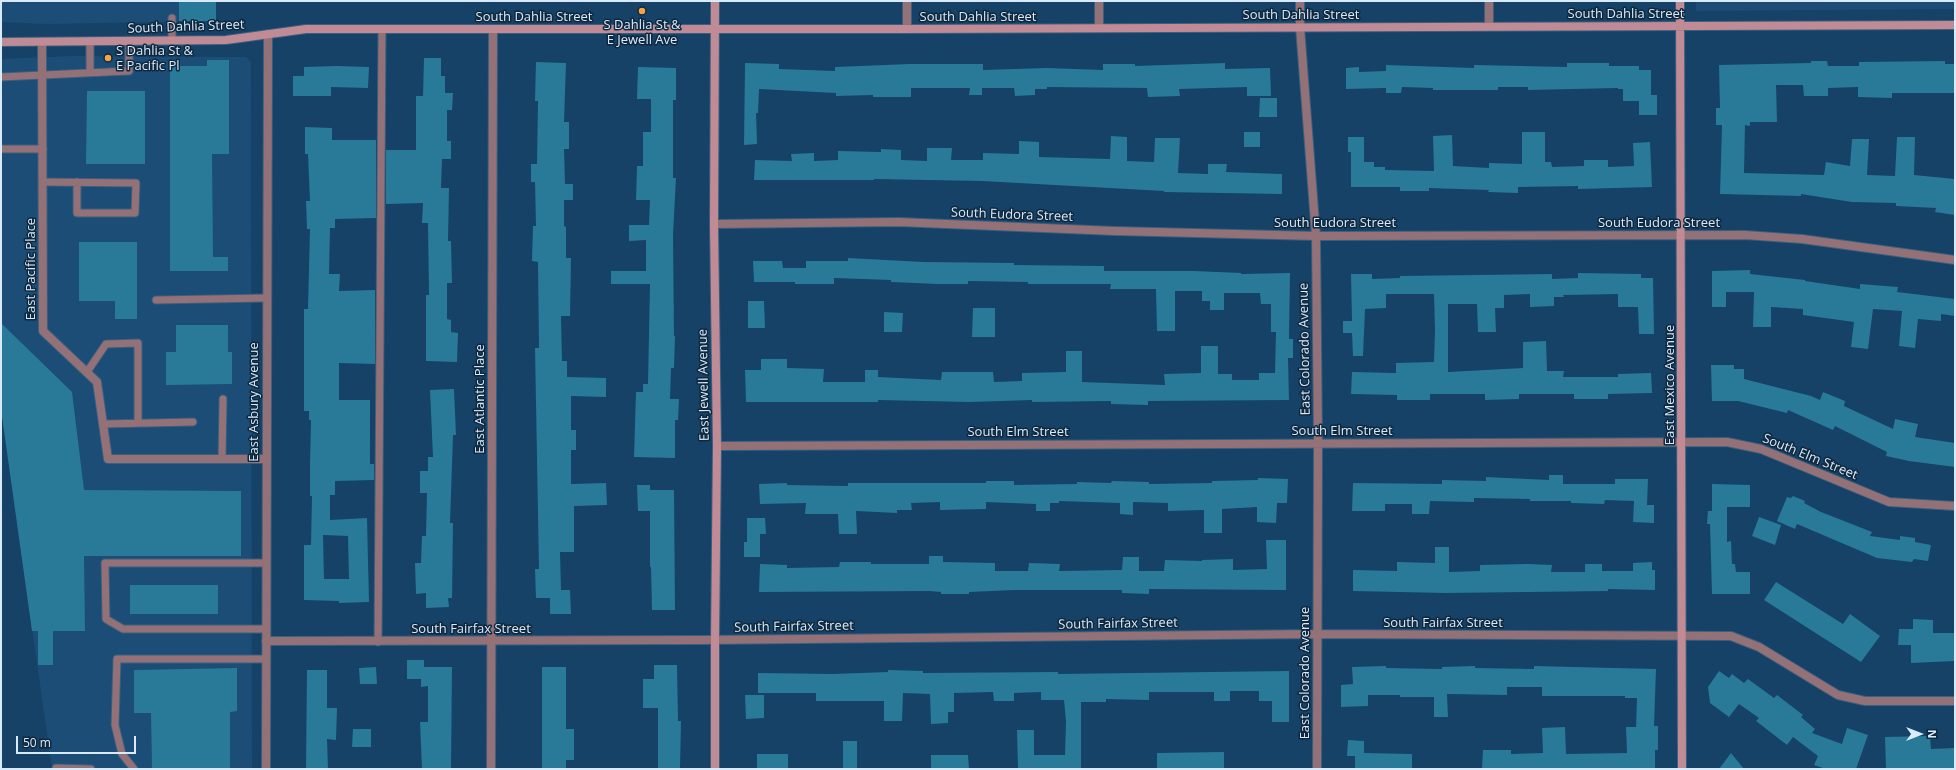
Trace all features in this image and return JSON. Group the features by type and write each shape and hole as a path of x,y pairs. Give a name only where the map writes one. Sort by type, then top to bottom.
{"street":[{"name":"East Jewell Avenue","path":"715,1 714,224 717,446 715,769"},
{"path":"907,1 907,29"},
{"path":"1099,1 1099,28"},
{"name":"East Colorado Avenue","path":"1300,1 1300,27 1316,236 1318,443 1317,769"},
{"path":"1489,1 1489,26"},
{"name":"East Mexico Avenue","path":"1680,1 1682,769"},
{"name":"South Dahlia Street","path":"1,42 226,40 294,29 907,29 1955,25"},
{"name":"East Atlantic Place","path":"492,769 493,29"},
{"name":"East Asbury Avenue","path":"266,769 266,298 268,34"},
{"name":"East Pacific Place","path":"42,42 43,331 97,382 108,459 266,459"},
{"name":"South Eudora Street","path":"714,224 899,222 1316,236 1745,235 1802,239 1955,260"},
{"name":"South Elm Street","path":"717,446 1727,442 1761,449 1889,502 1955,506"},
{"name":"South Fairfax Street","path":"266,641 378,642 715,640 1318,634 1731,636 1759,647 1838,695 1865,701 1955,701"}],"lane":[{"path":"172,18 172,40"},
{"path":"378,642 382,29"},
{"path":"90,41 90,71"},
{"path":"1,77 42,76 90,71 128,71 128,41"},
{"path":"1,149 43,149"},
{"path":"43,182 77,182 136,182 136,213 77,213 77,182"},
{"path":"156,300 266,298"},
{"path":"87,372 106,344 138,344 138,423"},
{"path":"222,459 223,399"},
{"path":"103,424 193,422"},
{"path":"266,563 105,563 106,619 123,629 266,629"},
{"path":"134,769 122,754 115,725 117,659 266,659"},
{"path":"56,768 91,769"}],"shaded area":[{"path":"1,1 216,1 216,21 47,24 1,22"},
{"path":"1696,1 1955,1 1955,9 1696,11"},
{"path":"72,56 246,57 251,62 252,769 52,769 1,409 1,59"}],"building":[{"path":"179,1 216,1 216,21 179,21"},
{"path":"424,58 441,58 441,76 445,76 445,93 453,93 452,110 447,110 447,141 451,141 451,159 442,159 441,188 449,188 448,241 451,241 452,283 447,283 447,319 451,320 451,332 458,333 457,362 426,361 426,295 429,295 428,223 422,223 423,203 386,204 386,150 416,150 416,96 423,96"},
{"path":"207,60 229,60 229,154 212,154 213,257 228,257 228,271 170,271 170,66 207,66"},
{"path":"1811,61 1827,61 1828,66 1859,66 1859,62 1945,61 1945,64 1955,64 1955,93 1892,93 1892,98 1858,97 1858,87 1828,88 1828,96 1804,96 1803,85 1776,85 1777,122 1750,122 1750,126 1745,125 1744,173 1824,175 1826,162 1850,166 1852,139 1869,139 1867,175 1895,176 1897,137 1915,137 1914,175 1955,179 1955,215 1935,212 1936,208 1896,206 1896,203 1852,202 1801,194 1801,196 1720,194 1722,125 1716,125 1716,108 1720,108 1719,65 1811,63"},
{"path":"536,62 566,63 564,122 569,122 569,149 564,149 565,184 573,184 573,200 564,200 566,258 571,258 570,316 561,316 562,361 567,361 567,377 606,378 606,397 571,396 571,430 576,430 576,450 571,450 571,484 606,483 607,505 574,506 574,552 560,552 561,590 570,590 571,614 550,614 550,598 536,598 535,569 539,569 535,348 539,348 538,262 532,261 533,226 536,226 535,182 531,182 531,164 537,164 538,101 535,101"},
{"path":"745,63 779,64 779,69 835,71 835,67 910,64 983,64 983,70 1047,68 1103,70 1103,64 1135,64 1135,66 1225,63 1225,69 1270,68 1271,96 1247,96 1247,87 1179,89 1180,96 1148,97 1147,88 1047,87 1047,89 1035,89 1035,95 1015,96 1014,88 982,88 982,95 969,95 970,88 911,88 911,97 873,97 873,95 836,96 836,93 759,89 758,113 756,113 757,144 744,145"},
{"path":"1567,63 1609,63 1609,66 1639,66 1639,70 1651,70 1651,95 1657,95 1657,115 1639,115 1639,101 1623,101 1623,89 1618,88 1528,90 1528,87 1498,87 1498,90 1433,90 1433,88 1402,87 1401,93 1386,93 1386,88 1346,89 1346,68 1359,67 1359,72 1386,71 1386,65 1474,68 1474,65 1567,67"},
{"path":"304,67 369,67 368,88 331,87 331,96 293,96 293,76 304,76"},
{"path":"638,67 676,68 676,100 673,100 673,178 676,178 673,235 675,336 674,368 671,368 670,399 679,399 678,420 675,420 675,458 634,457 636,392 643,392 643,384 648,384 650,284 611,284 611,271 646,271 646,240 629,241 629,225 649,225 650,200 636,200 637,166 643,166 643,132 651,132 651,99 637,99"},
{"path":"87,91 145,91 145,164 86,164"},
{"path":"1260,98 1277,98 1277,117 1259,117"},
{"path":"305,127 332,128 332,140 376,140 376,218 335,219 335,228 330,228 329,274 340,274 339,291 375,290 375,364 339,363 339,400 370,400 370,464 374,464 374,480 335,481 335,495 330,495 330,520 367,518 369,602 339,603 339,601 304,600 304,545 311,545 312,496 310,496 311,420 309,420 309,411 304,411 304,309 308,309 310,229 307,229 306,201 310,201 308,154 305,154","holes":["323,535 348,536 349,579 324,579"]},
{"path":"1244,132 1260,132 1260,147 1244,147"},
{"path":"1522,132 1545,132 1545,162 1551,162 1552,167 1584,166 1584,160 1608,160 1608,167 1634,166 1633,143 1650,142 1652,187 1578,189 1578,186 1518,187 1518,193 1488,192 1489,190 1429,188 1429,191 1400,191 1400,187 1351,187 1351,152 1348,152 1348,137 1364,137 1364,162 1374,162 1374,167 1385,167 1385,170 1434,171 1433,136 1452,135 1453,166 1489,168 1489,163 1522,164"},
{"path":"1111,136 1127,137 1127,161 1154,162 1155,138 1180,138 1178,173 1208,174 1208,164 1227,164 1226,172 1282,174 1282,194 1164,192 982,181 874,179 754,180 755,160 792,161 791,154 814,153 814,161 838,160 838,151 881,152 881,149 901,150 901,160 927,161 927,148 952,148 951,160 983,160 983,153 1019,154 1019,141 1039,142 1039,157 1110,159"},
{"path":"79,242 137,242 137,319 115,319 115,301 79,301"},
{"path":"848,258 923,262 1014,263 1014,265 1104,266 1104,271 1194,271 1241,274 1290,273 1289,339 1293,339 1293,358 1288,358 1289,400 1148,401 1148,405 1111,404 1111,401 1032,402 1032,400 970,402 878,400 878,402 746,402 745,370 761,370 761,359 787,359 787,368 824,369 823,382 865,382 865,370 878,370 878,377 941,380 942,372 993,372 994,382 1022,381 1022,373 1066,372 1066,351 1082,351 1082,382 1165,385 1164,374 1201,373 1201,346 1218,346 1218,374 1232,374 1232,380 1259,380 1259,373 1275,373 1276,332 1271,332 1271,304 1261,304 1260,293 1224,293 1224,310 1210,310 1210,301 1202,301 1202,291 1175,291 1175,331 1157,331 1156,289 1110,289 1111,284 1028,284 1028,282 968,281 968,284 938,284 891,282 891,280 834,278 834,284 754,282 753,261 782,261 783,268 806,268 806,261 848,261"},
{"path":"1750,270 1750,274 1805,280 1860,289 1860,284 1898,287 1897,292 1955,299 1955,316 1941,314 1941,321 1918,319 1915,348 1899,346 1902,311 1873,309 1868,349 1851,347 1854,322 1803,315 1803,309 1771,307 1771,327 1753,327 1754,292 1726,292 1726,307 1712,307 1712,271"},
{"path":"1578,273 1641,274 1641,278 1653,278 1654,334 1639,334 1638,307 1618,307 1618,294 1563,295 1564,297 1554,297 1554,306 1530,307 1530,294 1504,295 1504,308 1495,308 1496,332 1478,332 1477,304 1448,304 1448,372 1523,368 1523,342 1546,341 1547,371 1564,371 1563,377 1618,377 1618,374 1651,373 1652,393 1608,394 1608,399 1574,399 1574,394 1519,394 1519,399 1485,400 1485,394 1430,394 1430,400 1397,400 1397,395 1351,394 1352,372 1396,373 1396,363 1434,362 1435,330 1434,294 1386,294 1386,308 1365,309 1363,356 1353,356 1352,333 1343,333 1343,321 1352,321 1351,274 1372,274 1372,279 1400,278 1400,276 1552,274 1552,279 1578,278"},
{"path":"748,301 764,301 765,328 748,328"},
{"path":"973,308 995,308 995,337 972,337"},
{"path":"884,312 903,313 902,332 884,332"},
{"path":"1,323 72,392 84,490 241,491 241,556 84,556 85,631 53,631 53,665 38,665 38,631 32,631 1,409"},
{"path":"176,325 228,325 228,352 232,352 232,384 166,385 166,352 176,352"},
{"path":"1711,365 1734,365 1734,369 1744,369 1744,379 1811,396 1820,400 1823,392 1845,401 1844,406 1893,429 1895,419 1918,424 1915,437 1955,443 1955,467 1909,461 1886,456 1887,452 1835,426 1833,430 1788,410 1787,413 1738,401 1712,401"},
{"path":"454,389 456,435 453,435 450,523 453,523 452,598 448,598 449,607 426,608 426,593 416,594 415,563 421,563 422,536 426,536 427,493 420,493 420,471 428,471 428,457 433,457 430,390"},
{"path":"1549,475 1563,475 1563,484 1615,484 1615,479 1648,479 1647,505 1654,505 1654,523 1633,522 1634,501 1605,500 1604,504 1571,503 1571,501 1530,501 1530,499 1474,498 1474,502 1430,501 1429,514 1412,514 1412,504 1385,504 1385,511 1352,511 1353,483 1442,484 1442,480 1486,481 1486,477 1549,480"},
{"path":"1258,478 1288,479 1287,503 1277,503 1276,523 1257,522 1257,507 1222,509 1222,533 1204,533 1204,510 1168,511 1168,503 1133,502 1133,515 1120,514 1120,503 1059,501 1059,503 1050,503 1050,511 1036,511 1036,504 986,502 986,509 940,510 940,502 911,503 912,510 897,510 897,513 856,511 857,534 839,534 838,514 805,514 806,503 760,504 759,484 787,483 787,485 848,486 848,483 986,483 986,481 1014,481 1014,485 1077,484 1077,482 1111,483 1112,481 1149,482 1149,484 1212,483 1212,481 1258,480"},
{"path":"1712,484 1750,485 1750,507 1727,507 1727,542 1731,541 1732,564 1735,564 1736,572 1750,572 1750,594 1712,594 1710,524 1707,524 1708,511 1712,511"},
{"path":"637,485 650,485 650,490 674,490 675,610 652,610 650,511 638,511"},
{"path":"1793,496 1805,501 1804,503 1821,512 1872,532 1870,536 1900,540 1900,536 1915,538 1915,542 1931,545 1928,561 1914,559 1912,562 1877,558 1797,524 1795,529 1777,521 1787,497 1791,498"},
{"path":"1759,517 1781,525 1775,545 1752,536"},
{"path":"747,518 765,518 766,534 760,534 760,557 744,557 744,542 747,542"},
{"path":"1266,540 1286,540 1286,590 1149,589 1149,594 1122,593 1122,590 1014,590 969,592 969,594 941,594 941,592 930,591 759,592 760,564 787,565 787,568 839,567 840,562 871,562 871,564 929,564 929,556 943,556 943,562 995,563 995,571 1028,571 1029,563 1060,564 1059,571 1122,570 1123,557 1139,557 1139,571 1164,571 1165,560 1202,561 1233,559 1233,570 1267,569"},
{"path":"1435,547 1449,547 1449,572 1480,571 1480,565 1528,564 1552,565 1551,572 1585,572 1585,564 1602,564 1602,571 1633,571 1633,563 1652,562 1652,570 1655,570 1655,590 1608,589 1608,591 1446,593 1353,591 1353,570 1397,571 1397,562 1435,563"},
{"path":"1776,582 1843,624 1850,614 1880,636 1861,662 1764,600"},
{"path":"130,585 218,585 218,614 130,614"},
{"path":"1913,619 1933,620 1933,633 1955,633 1955,661 1911,663 1911,645 1898,645 1899,629 1913,629"},
{"path":"407,660 424,660 424,667 452,667 451,769 422,769 420,722 428,722 428,686 421,687 421,679 407,679"},
{"path":"654,665 677,665 678,721 681,721 680,769 658,769 658,708 643,708 643,679 654,679"},
{"path":"1386,666 1386,668 1442,669 1442,667 1475,666 1475,668 1534,669 1534,666 1656,669 1654,726 1658,726 1658,750 1655,750 1655,769 1482,769 1483,750 1511,750 1511,754 1543,753 1542,728 1565,727 1566,754 1627,753 1626,727 1636,727 1637,698 1625,698 1625,696 1542,696 1542,687 1507,687 1507,695 1447,694 1448,717 1434,717 1434,697 1368,695 1368,706 1341,707 1341,685 1353,684 1352,667"},
{"path":"376,667 377,684 360,684 359,668"},
{"path":"542,667 566,667 566,729 574,729 574,760 566,760 566,769 542,769"},
{"path":"237,668 237,711 230,712 230,769 152,769 151,713 134,713 134,670"},
{"path":"307,670 327,670 327,708 337,708 336,740 327,739 328,769 306,769"},
{"path":"888,670 923,671 923,673 1058,672 1058,674 1289,671 1289,722 1272,722 1272,701 1259,701 1259,691 1230,691 1230,701 1214,701 1214,692 1149,692 1149,700 1106,699 1106,702 1081,702 1081,769 1018,769 1017,730 1034,730 1034,755 1065,755 1066,721 1064,700 1041,700 1041,692 1014,693 1014,701 994,701 993,692 954,693 954,712 948,712 948,723 931,724 930,694 903,693 902,721 884,721 884,701 816,701 816,693 758,693 758,673 833,674 888,672"},
{"path":"1719,671 1729,678 1732,674 1744,683 1748,679 1774,698 1777,695 1803,715 1801,717 1815,729 1812,733 1842,744 1847,728 1868,735 1856,769 1826,769 1814,765 1818,756 1793,737 1787,745 1756,721 1759,718 1739,704 1729,717 1710,703 1708,687"},
{"path":"745,695 764,695 764,718 746,719"},
{"path":"353,729 371,729 371,747 352,747"},
{"path":"1930,736 1931,749 1955,748 1955,769 1886,769 1885,737"},
{"path":"1348,740 1364,741 1364,753 1412,754 1412,769 1355,769 1355,756 1347,756"},
{"path":"843,741 857,741 857,769 843,769"},
{"path":"1224,752 1224,769 1157,769 1157,753"},
{"path":"1731,753 1744,769 1719,769"},
{"path":"757,754 788,754 788,769 757,769"},
{"path":"931,755 968,755 969,769 931,769"}],"place":[{"name":"S Dahlia St & E Jewell Ave","path":"642,11"},
{"name":"S Dahlia St & E Pacific Pl","path":"108,58"}]}
